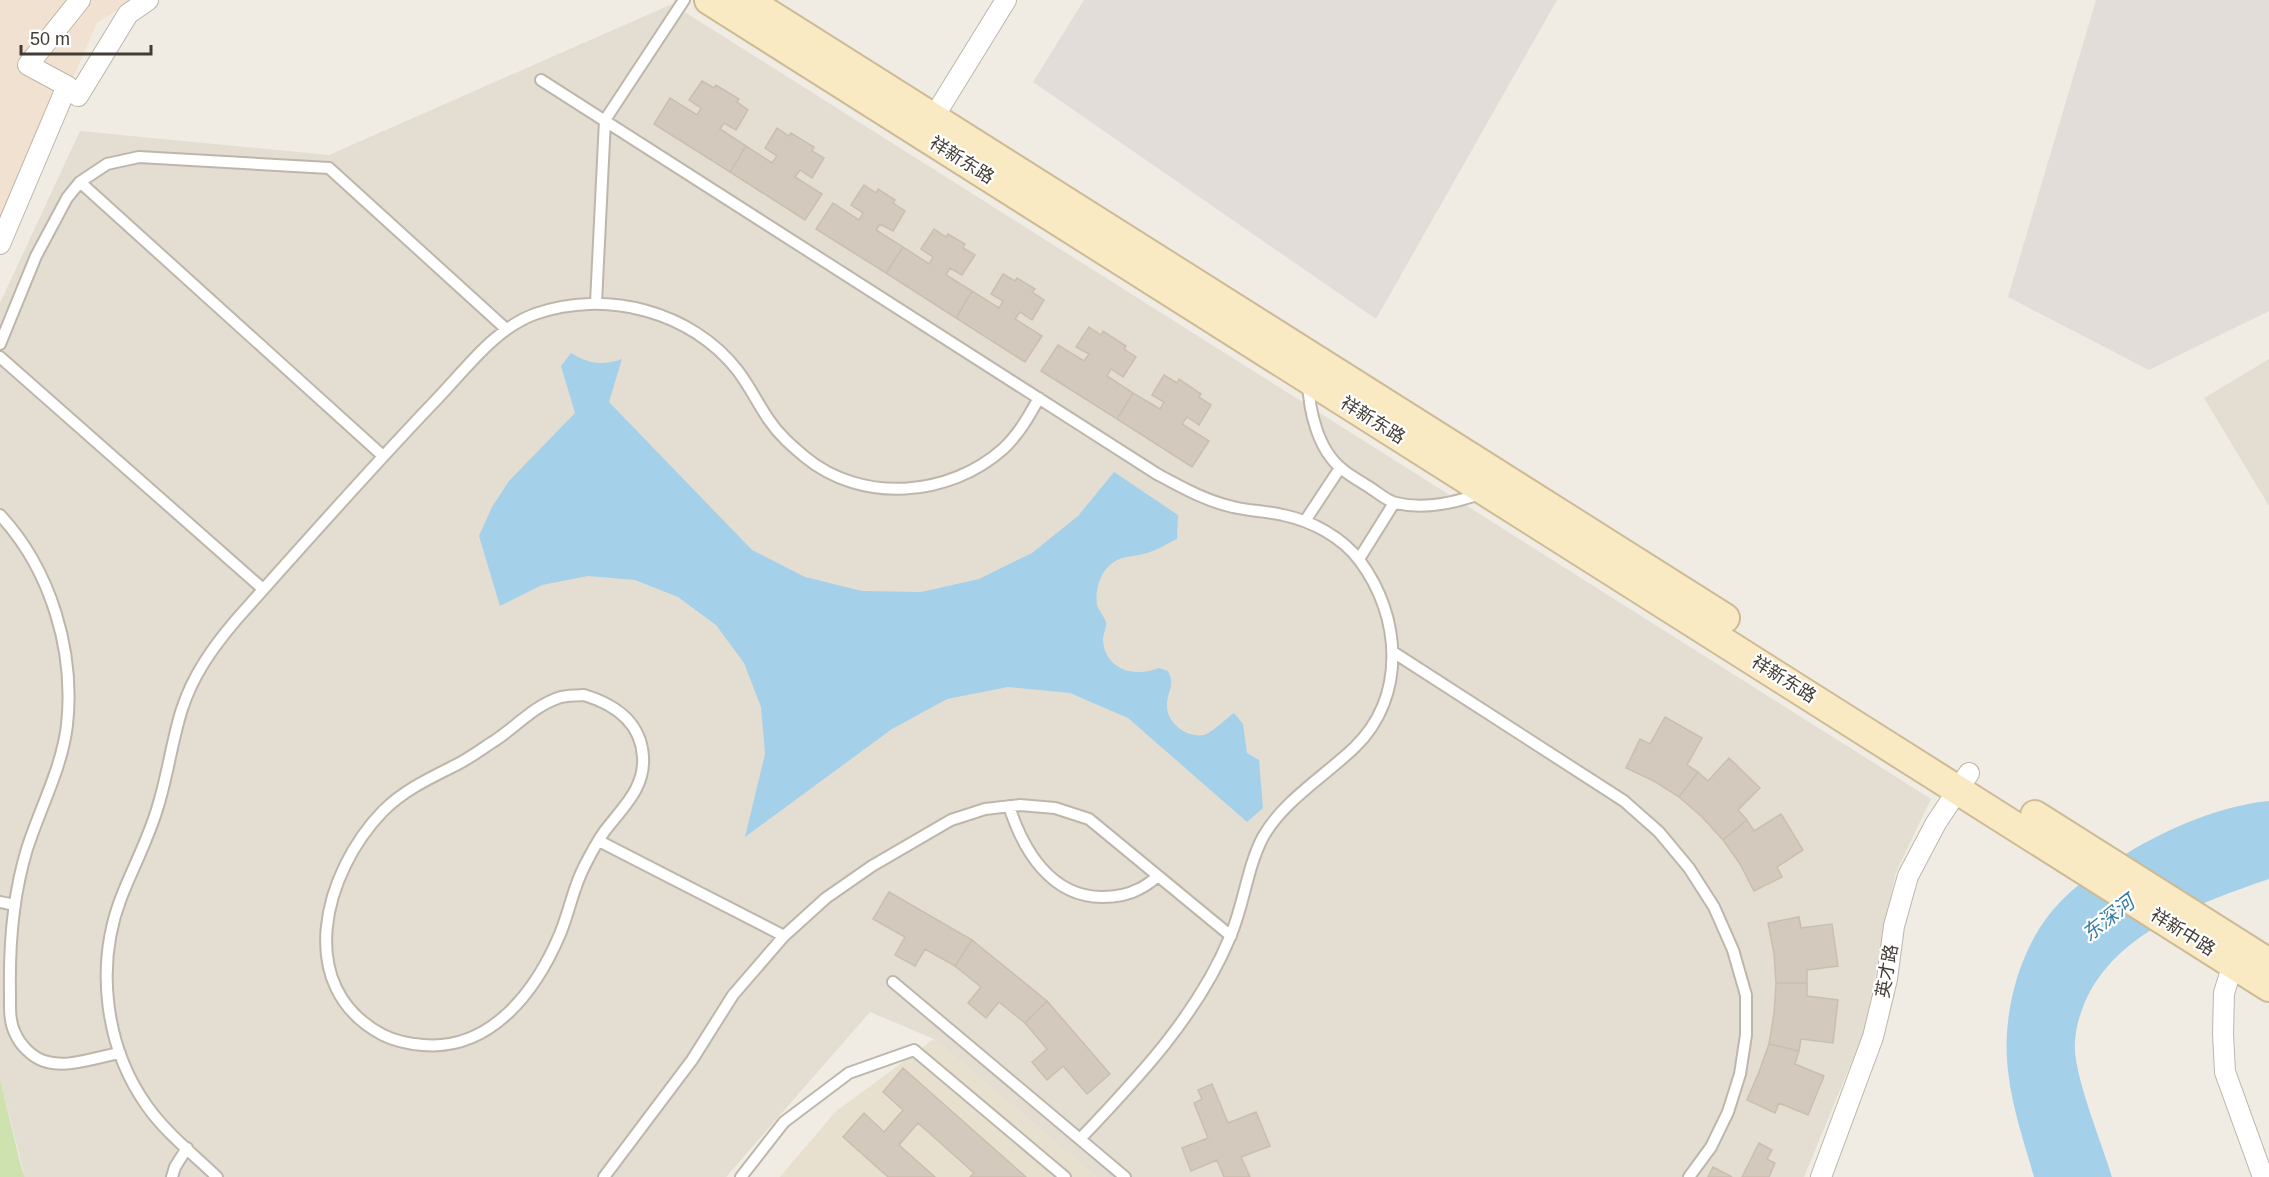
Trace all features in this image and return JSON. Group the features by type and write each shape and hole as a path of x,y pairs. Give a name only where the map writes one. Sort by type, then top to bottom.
{"street":[{"path":"80,0 28,65 67,86 78,96 128,14 148,0"},
{"name":"祥新东路","path":"709,0 928,127 2042,831"},
{"name":"祥新东路","path":"747,0 928,127 1307,378 1486,491 1964,781"},
{"path":"928,127 1006,0"},
{"path":"0,244 67,86"},
{"name":"英才路","path":"1821,1177 1874,1037 1887,979 1894,927 1908,876 1936,823 1964,781"},
{"name":"祥新中路","path":"2042,831 2238,955 2269,987"},
{"path":"2238,955 2224,993 2225,1072 2263,1177"},
{"name":"祥新中路","path":"2238,955 2269,963"}],"lane":[{"path":"596,303 605,120 684,0"},
{"path":"541,80 1181,487 1231,507 1281,514 1305,521 1334,537 1359,559 1378,587 1389,619 1393,652 1389,686 1376,717 1357,745 1280,814 1264,836 1253,860 1231,936 1208,980 1170,1037 1127,1090 1080,1139"},
{"path":"0,344 36,256 67,198 80,182 107,164 138,157 329,168 505,328"},
{"path":"80,182 383,456"},
{"path":"217,1177 165,1128 147,1105 132,1080 120,1053 111,1022 107,991 107,959 112,928 154,821 183,707 196,676 214,646 383,456 505,328 534,314 564,306 596,303 628,306 659,314 688,328 714,347 737,369 769,420 787,442 808,460 832,474 861,485 892,489 922,488 952,480 1004,448 1024,424 1039,398"},
{"path":"0,357 263,589"},
{"path":"1307,378 1315,426 1330,455 1340,468 1394,503 1431,505 1450,503 1486,491"},
{"path":"1305,521 1340,468"},
{"path":"1359,559 1394,503"},
{"path":"0,515 28,552 45,584 57,618 65,653 69,689 67,725 61,760 43,801 26,852 15,905 9,959 10,1013 15,1033 26,1049 43,1061 63,1064 120,1053"},
{"path":"1393,652 1624,801 1659,832 1689,868 1714,907 1733,950 1746,995 1746,1035 1740,1074 1728,1112 1711,1147 1689,1177"},
{"path":"584,695 605,701 624,715 637,734 643,756 641,779 631,800 603,832 599,841 582,870 560,934 537,978 505,1018 484,1032 461,1042 436,1046 410,1044 386,1036 364,1023 345,1001 332,975 326,946 326,917 339,878 358,843 383,811 414,785 459,764 501,737 540,706 560,697 584,695"},
{"path":"604,1177 692,1060 733,995 784,936 826,898 872,866 951,820 985,809 1020,805 1055,808 1089,819 1231,936"},
{"path":"1009,806 1017,831 1029,854 1067,890 1090,897 1114,897 1138,890 1158,876"},
{"path":"599,841 784,936"},
{"path":"0,902 15,905"},
{"path":"893,982 1125,1177"},
{"path":"741,1177 784,1122 849,1073 914,1050 1065,1177"},
{"path":"172,1177 175,1167 187,1148"}],"shaded area":[{"path":"0,0 132,0 97,23 0,244"},
{"path":"1084,0 1557,0 1376,319 1033,82"},
{"path":"2096,0 2269,0 2269,311 2149,370 2008,297"},
{"path":"672,4 1931,799 1896,872 1864,1032 1804,1177 1096,1177 934,1039 870,1012 726,1177 25,1177 0,1079 0,303 80,131 329,155"},
{"path":"2269,359 2269,506 2204,398"},
{"path":"934,1039 1096,1177 780,1177 835,1112"}],"green space":[{"path":"0,1079 21,1166 25,1177 0,1177"}],"water":[{"path":"571,353 596,363 609,363 622,359 609,402 752,550 805,577 862,591 921,592 979,579 1032,553 1078,516 1114,472 1178,515 1177,539 1151,552 1117,560 1103,574 1097,589 1097,605 1106,622 1103,640 1105,650 1115,665 1123,669 1140,672 1159,668 1168,671 1171,685 1167,702 1168,713 1175,724 1185,732 1198,735 1207,734 1234,713 1243,724 1247,753 1259,760 1263,808 1247,822 1128,718 1070,693 1008,687 947,699 892,729 745,837 765,754 761,707 744,663 716,625 678,597 635,580 588,576 542,585 500,606 479,536 492,507 509,481 575,413 561,366"},
{"name":"东深河","path":"2269,801 2269,879 2186,911 2135,941 2113,961 2095,984 2082,1010 2076,1035 2076,1060 2087,1103 2112,1177 2034,1177 2012,1098 2007,1049 2011,1002 2017,979 2035,935 2048,916 2070,892 2094,873 2120,857 2196,819 2232,808"}],"building":[{"path":"702,81 714,88 716,85 739,99 737,102 748,110 736,130 724,123 720,129 746,146 730,172 654,124 670,98 697,115 701,108 689,100"},
{"path":"777,128 789,136 791,133 814,147 812,151 824,158 812,178 800,170 795,177 822,194 805,220 730,172 746,146 772,163 777,156 765,148"},
{"path":"864,185 876,193 878,189 895,200 893,203 905,211 893,231 880,224 876,230 903,247 886,273 816,229 833,203 859,220 863,213 851,205"},
{"path":"934,229 946,237 948,234 965,244 963,248 975,255 962,275 950,268 946,275 972,291 956,318 886,273 903,247 929,264 933,257 921,249"},
{"path":"1003,274 1015,281 1017,278 1035,289 1032,292 1044,300 1032,320 1020,312 1015,319 1042,336 1025,362 956,318 972,291 999,308 1003,301 991,294"},
{"path":"1089,327 1101,335 1103,331 1126,346 1124,349 1136,357 1123,377 1111,369 1107,376 1133,393 1117,419 1041,371 1058,345 1084,361 1089,354 1076,347"},
{"path":"1164,375 1177,383 1179,379 1201,394 1199,397 1211,405 1199,425 1187,417 1182,424 1209,441 1192,467 1117,419 1133,393 1160,409 1164,402 1152,395"},
{"path":"1665,717 1702,738 1687,765 1698,772 1679,797 1654,781 1626,768 1640,739 1650,744"},
{"path":"1729,758 1760,788 1738,810 1747,820 1723,840 1679,797 1698,772 1708,781"},
{"path":"1781,814 1803,850 1777,867 1782,877 1754,891 1740,864 1723,840 1747,820 1754,831"},
{"path":"889,892 972,940 955,966 925,949 915,966 895,955 905,937 873,919"},
{"path":"1799,917 1801,928 1832,924 1838,966 1807,970 1807,983 1776,983 1774,953 1768,923"},
{"path":"972,940 1047,1001 1025,1023 999,1002 986,1018 968,1003 981,987 955,966"},
{"path":"1776,983 1807,983 1807,996 1838,1000 1833,1043 1801,1039 1799,1051 1769,1044"},
{"path":"1047,1001 1110,1074 1087,1094 1063,1066 1047,1080 1032,1062 1047,1049 1025,1023"},
{"path":"1769,1044 1799,1051 1795,1064 1824,1076 1808,1115 1779,1103 1775,1113 1747,1100"},
{"path":"903,1068 1026,1177 970,1177 974,1173 918,1123 899,1145 935,1177 888,1177 843,1137 864,1113 884,1132 903,1110 883,1092"},
{"path":"1212,1084 1228,1123 1256,1112 1270,1146 1241,1157 1250,1177 1224,1177 1217,1160 1191,1171 1182,1148 1208,1138 1194,1103 1202,1099 1198,1090"},
{"path":"1759,1143 1772,1150 1767,1159 1775,1163 1769,1177 1742,1177"},
{"path":"1713,1167 1732,1177 1708,1177"}]}
